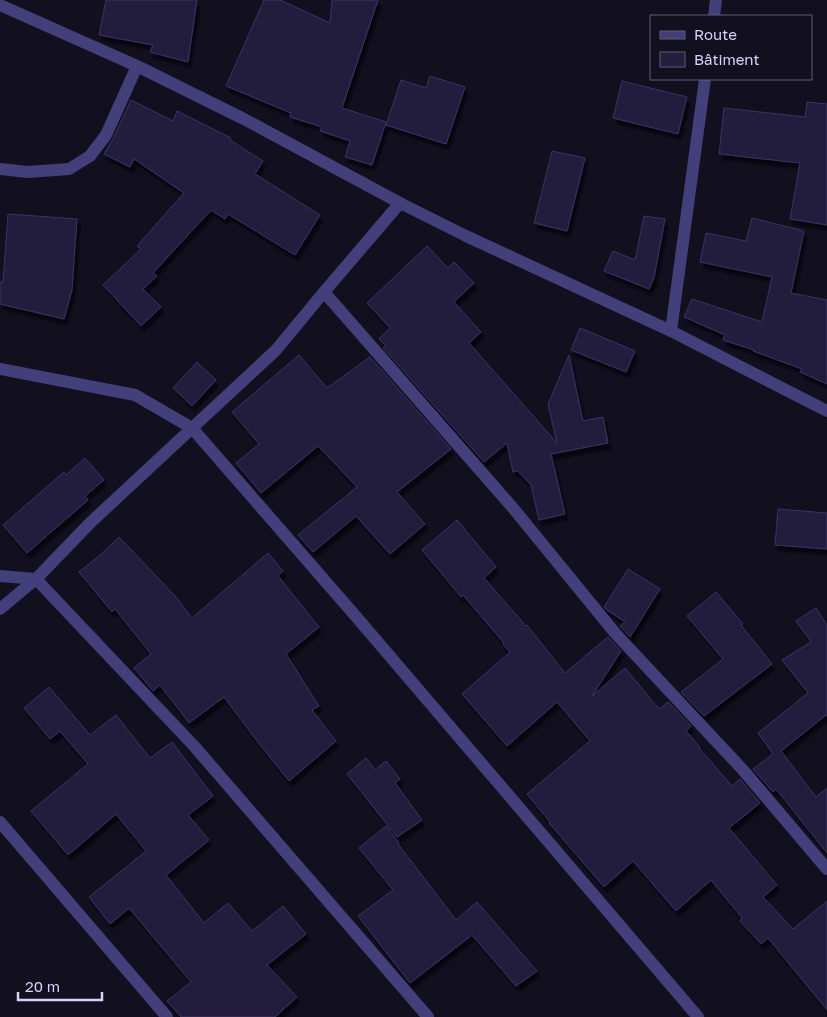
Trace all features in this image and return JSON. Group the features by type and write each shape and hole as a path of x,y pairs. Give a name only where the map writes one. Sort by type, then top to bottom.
{"street":[{"path":"714,15 716,0"},
{"path":"6,5 138,66 466,236 670,331 827,410"},
{"path":"0,169 28,172 69,170 90,156 106,135 138,66"},
{"path":"670,331 705,80"},
{"path":"0,609 36,579 90,523 276,350 400,203"},
{"path":"324,292 514,508 615,633 743,770 827,869"},
{"path":"0,368 135,395 192,428 359,620 698,1017"},
{"path":"0,576 36,579 194,746 428,1017"},
{"path":"0,822 167,1017"}],"building":[{"path":"106,0 197,0 188,62 150,52 153,45 99,35"},
{"path":"264,0 280,0 330,23 332,0 378,0 342,108 386,122 372,165 345,157 350,141 320,131 322,127 290,117 291,113 226,86"},
{"path":"430,76 465,87 446,144 386,125 401,80 426,88"},
{"path":"622,81 687,97 678,134 613,118"},
{"path":"131,100 173,121 177,111 231,138 230,140 263,161 255,174 320,215 295,255 228,214 225,219 211,210 153,273 157,276 143,289 161,307 141,326 103,285 141,249 137,246 184,193 134,159 130,167 104,154"},
{"path":"807,102 827,104 827,225 790,219 800,163 719,154 724,108 805,117"},
{"path":"552,151 585,158 567,231 534,223"},
{"path":"8,214 77,219 72,290 64,319 0,304 0,282 3,282"},
{"path":"644,216 665,219 654,278 649,289 604,271 613,251 635,260"},
{"path":"752,218 804,231 791,293 827,300 827,384 800,372 802,369 723,340 725,335 684,317 692,299 762,322 772,277 700,262 706,233 746,241"},
{"path":"427,246 448,268 454,262 474,283 454,302 481,332 469,343 557,443 548,404 569,355 583,421 603,417 608,443 551,454 565,514 539,520 531,485 518,471 513,472 507,443 484,462 383,348 386,346 379,339 390,328 367,303"},
{"path":"580,328 635,351 626,372 571,350"},
{"path":"299,355 327,388 370,357 451,449 397,492 425,524 390,554 356,516 313,552 298,535 357,487 318,446 261,493 236,463 259,444 232,412"},
{"path":"197,362 216,380 192,406 173,388"},
{"path":"85,458 104,480 85,496 88,500 27,553 3,525 64,472 66,475"},
{"path":"778,509 827,513 827,549 775,545"},
{"path":"457,520 496,567 484,578 527,625 565,673 608,637 621,651 592,696 625,668 659,709 668,702 691,726 686,731 732,786 740,779 760,803 729,828 777,885 763,897 793,929 827,901 827,1010 768,938 761,944 740,921 742,918 711,880 676,911 633,861 604,887 549,823 527,794 590,741 557,702 507,746 462,694 510,652 463,595 461,597 422,550"},
{"path":"119,537 176,597 192,618 268,553 283,571 278,576 319,627 286,654 319,706 312,710 336,741 289,781 224,697 189,723 160,685 153,691 134,668 151,654 115,609 112,612 79,572"},
{"path":"628,569 660,589 630,637 620,626 625,622 604,607"},
{"path":"716,592 743,624 741,625 772,664 704,716 681,692 723,659 687,616"},
{"path":"816,608 827,625 827,716 781,751 816,797 827,788 827,853 776,789 773,792 753,769 773,754 758,733 808,693 782,660 811,642 796,621"},
{"path":"49,687 90,735 116,715 150,758 172,742 213,796 188,815 209,840 166,875 204,923 228,903 252,931 283,906 306,934 267,965 297,997 275,1017 181,1017 167,1001 191,982 129,908 110,924 89,897 146,851 116,814 68,855 31,811 88,764 60,731 50,739 24,708"},
{"path":"366,758 375,770 386,761 400,779 395,783 422,820 397,837 347,774"},
{"path":"386,826 456,920 477,902 537,971 516,986 472,935 410,983 358,916 393,890 359,848"}]}
